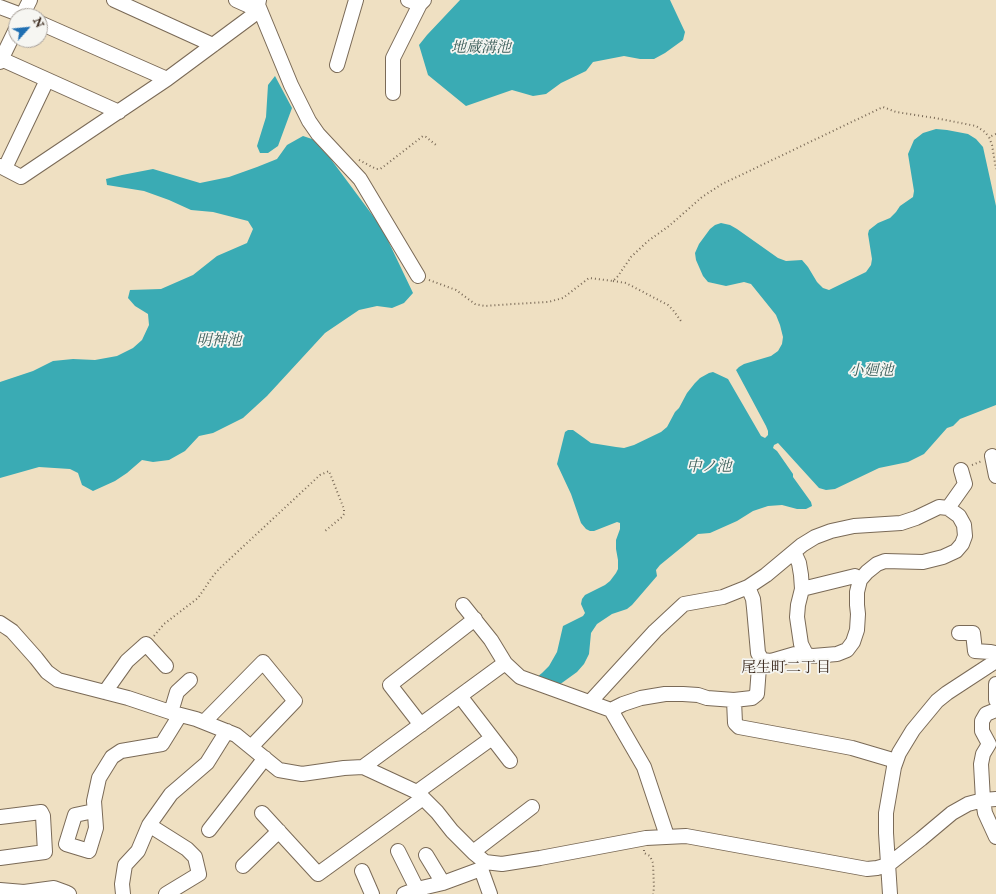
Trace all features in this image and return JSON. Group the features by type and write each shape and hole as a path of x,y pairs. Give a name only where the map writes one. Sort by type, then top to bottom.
{"street":[{"path":"114,0 213,45"},
{"path":"236,0 258,5"},
{"path":"337,65 356,0"},
{"path":"393,94 393,58 417,1"},
{"path":"47,80 2,167 22,177 168,79 252,16 258,5"},
{"path":"258,5 291,85 308,121 318,134 360,179 418,276"},
{"path":"48,26 168,79"},
{"path":"8,46 1,61 119,112"},
{"path":"992,456 996,476"},
{"path":"948,508 965,484 961,470"},
{"path":"590,702 655,631 684,604 723,597 748,587 766,575 802,545 815,537 831,531 854,526 901,523 916,518 939,507 948,508 959,516 964,525 965,536 962,544 956,551 943,557 923,562 885,561 877,564 866,572 860,580 857,592 857,630 853,642 847,650 837,654 826,656 794,654 771,662 762,660 758,653 754,608 748,587"},
{"path":"794,552 799,564 802,589 797,617 801,644 806,654"},
{"path":"802,589 855,576 860,580"},
{"path":"463,605 491,640 505,663 520,677 611,710 644,767 667,836"},
{"path":"421,725 390,685 475,619"},
{"path":"0,623 12,630 47,672 58,680 128,698 196,719 227,731 236,735 279,770 302,774 363,767 420,795 437,812 452,832 473,852 483,865 490,894"},
{"path":"959,633 973,633 975,651 996,653"},
{"path":"105,692 127,661 146,644 166,666"},
{"path":"611,710 641,698 665,694 698,695 707,698 734,700 752,698 757,694 759,667 762,660"},
{"path":"890,894 886,813 892,774 896,761 913,730 937,701 946,693 996,661"},
{"path":"204,722 263,662 295,701 251,747"},
{"path":"363,767 505,663"},
{"path":"94,811 94,801 99,778 112,757 121,751 162,744 176,713 177,692 190,680"},
{"path":"996,684 996,700"},
{"path":"460,696 510,761"},
{"path":"734,700 735,723 738,728 852,748 896,761"},
{"path":"996,710 986,714 982,721 982,731 989,744 983,754 980,764 989,799 985,813 996,837"},
{"path":"123,894 122,884 126,865 138,851 149,825 171,794 207,763 227,731"},
{"path":"262,813 318,874 492,738"},
{"path":"209,830 265,758"},
{"path":"398,851 411,892 443,883 483,865 502,864 642,839 667,836 686,836 867,869 888,865 952,813 968,804 989,799"},
{"path":"473,852 532,807"},
{"path":"0,817 42,812 45,852 0,858"},
{"path":"149,825 188,849 195,856 199,874 166,894"},
{"path":"243,866 279,831"},
{"path":"426,855 443,883"},
{"path":"362,871 372,894"},
{"path":"0,890 24,892 54,888 69,894"}],"path":[{"path":"613,281 631,257 648,240 669,226 702,197 722,184 883,107 896,112 976,126 984,132 992,144 996,169"},
{"path":"988,137 996,134"},
{"path":"357,159 376,169 380,169 423,136 436,145"},
{"path":"418,276 456,290 475,304 485,306 548,302 563,298 589,278 626,283 668,305 674,310 681,321"},
{"path":"961,470 992,456"},
{"path":"146,644 154,637 164,624 198,598 213,576 225,564 320,475 329,471 344,510 344,514 325,531"},
{"path":"642,839 644,853 650,856 653,864 653,894"}],"water":[{"name":"地蔵溝池","path":"460,0 670,0 685,32 683,40 654,59 640,59 624,56 593,62 586,71 561,83 546,94 533,96 512,90 466,106 428,75 419,45"},
{"path":"275,76 292,108 278,146 268,153 260,153 257,146 266,117 268,85"},
{"name":"小廻池","path":"936,129 968,134 976,139 983,147 996,206 996,405 960,419 953,426 947,428 924,454 908,462 879,468 835,489 826,490 819,488 778,443 774,445 773,448 777,451 793,474 793,477 811,502 812,506 806,509 797,509 782,505 768,506 753,511 737,521 710,533 698,534 660,565 656,570 657,576 632,605 627,609 612,614 597,624 591,633 589,654 584,664 577,672 559,685 537,677 549,666 557,652 563,626 583,616 585,613 581,604 585,595 605,585 610,581 618,569 616,540 620,529 620,523 617,522 594,531 586,529 581,523 571,494 557,464 565,432 568,430 573,430 591,443 624,448 634,445 661,432 667,427 687,393 695,383 700,378 713,372 728,379 761,436 765,438 768,435 766,426 736,370 744,364 771,356 778,351 782,344 783,337 780,325 776,315 751,284 744,282 726,286 708,282 703,276 696,260 695,253 699,244 710,229 715,225 721,223 730,225 778,258 786,261 802,260 817,282 823,288 829,290 866,272 871,265 872,259 868,234 869,230 878,223 890,218 900,206 913,197 914,191 908,154 914,140 923,133"},
{"name":"明神池","path":"303,136 312,139 330,158 382,228 413,293 404,303 392,308 377,306 359,310 325,333 267,396 243,418 213,433 199,436 185,451 169,460 153,462 142,460 115,481 93,491 82,485 78,473 70,469 39,467 0,478 0,382 33,371 53,361 73,359 95,360 117,356 133,348 142,340 149,325 148,314 135,306 128,298 130,290 161,289 193,275 217,256 247,243 253,229 248,221 213,212 191,210 144,191 107,185 106,179 153,169 200,183 229,177 277,159 287,145"}],"district":[{"name":"尾生町二丁目","path":"786,669"}],"water label":[{"name":"中ノ池","path":"709,468"}]}
